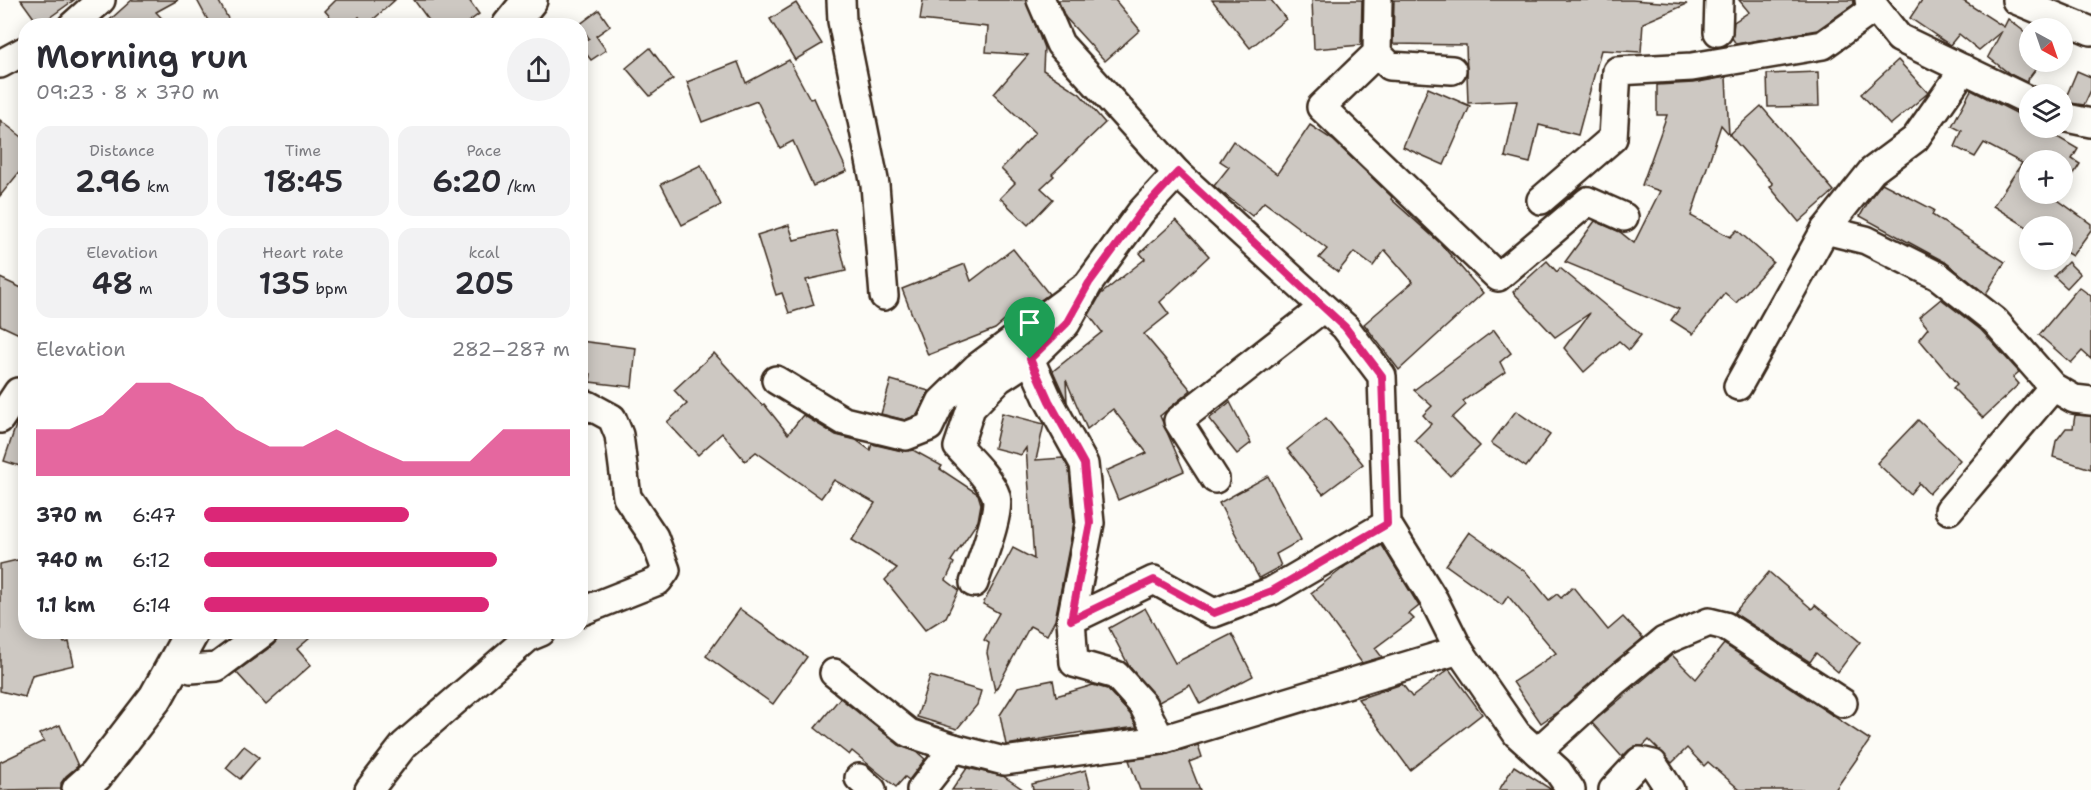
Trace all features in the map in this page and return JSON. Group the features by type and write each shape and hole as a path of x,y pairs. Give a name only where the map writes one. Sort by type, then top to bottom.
{"main road":[{"path":"515,18 530,0"},
{"path":"79,790 96,775 156,697 188,639"}],"street":[{"path":"81,18 101,0"},
{"path":"841,0 842,21 875,185 884,296"},
{"path":"1041,0 1060,44 1178,172 1345,327 1382,376 1387,524 1434,600 1459,650 1518,734 1558,771 1571,790"},
{"path":"1378,0 1377,53 1321,107 1498,277 1588,201 1624,217"},
{"path":"1718,32 1719,0"},
{"path":"2016,0 2091,31"},
{"path":"1541,200 1612,138 1617,71 1692,67 1823,45 1872,4 1899,38 2019,96"},
{"path":"1377,53 1390,66 1452,69"},
{"path":"0,64 18,54"},
{"path":"1738,386 1825,230 1872,171 1915,139 1965,69"},
{"path":"2073,119 2091,123"},
{"path":"974,583 994,522 996,496 985,478 958,447 971,408 999,379 1030,359 1066,324 1089,283 1141,212 1178,172"},
{"path":"1825,230 1866,240 1938,276 1995,321 2053,387 2074,399 2091,400"},
{"path":"776,381 844,421 906,436 929,427 941,402 976,367 1089,283"},
{"path":"1215,479 1178,420 1323,308"},
{"path":"1030,359 1049,401 1084,464 1090,523 1071,620 1074,663 1116,675 1143,705 1161,740"},
{"path":"1949,510 2053,387"},
{"path":"0,419 15,389"},
{"path":"588,405 612,418 618,435 627,497 654,537 666,570 658,581 588,609"},
{"path":"1071,620 1154,580 1214,613 1272,591 1387,524"},
{"path":"1537,752 1664,641 1709,622 1725,626 1843,703"},
{"path":"174,663 190,669 217,667 255,639"},
{"path":"369,790 404,745 528,639"},
{"path":"834,673 909,733 1004,761 1161,740 1459,650"},
{"path":"921,790 954,748"},
{"path":"1613,790 1640,761 1653,764 1670,790"}],"building":[{"path":"21,0 74,0 49,18 34,18"},
{"path":"132,0 178,0 156,12 162,18 112,18"},
{"path":"197,0 218,0 228,18 207,18"},
{"path":"336,0 395,0 375,18 331,18 325,11"},
{"path":"414,0 469,0 479,14 474,18 427,18"},
{"path":"923,0 1026,0 1044,48 1043,70 1080,94 1105,123 1052,174 1054,176 1041,188 1053,199 1028,225 1000,198 1015,183 1001,169 1035,133 994,94 1028,55 986,52 988,27 920,20"},
{"path":"1058,0 1115,0 1140,30 1105,61 1065,17"},
{"path":"1212,0 1271,0 1286,19 1250,48"},
{"path":"1312,0 1362,0 1361,45 1314,49"},
{"path":"1394,0 1632,0 1687,4 1643,23 1641,52 1601,50 1578,135 1539,125 1530,163 1505,157 1517,101 1468,103 1466,45 1393,44"},
{"path":"1739,0 1854,0 1854,4 1817,30 1736,44 1732,38 1734,22 1749,12"},
{"path":"1922,0 1962,0 2004,27 2008,19 2019,28 2019,72 2034,72 2026,82 2010,74 1988,57 2002,31 1979,50 1959,34 1950,45 1910,18"},
{"path":"796,3 822,44 795,60 770,19"},
{"path":"599,10 610,26 596,36 606,50 591,60 588,56 588,18"},
{"path":"650,48 673,79 650,96 626,68"},
{"path":"789,60 810,99 814,98 847,171 813,186 793,141 780,148 757,101 702,122 687,82 738,62 746,83"},
{"path":"1898,60 1928,93 1890,125 1861,94"},
{"path":"2077,71 2091,77 2091,90 2084,105 2073,103 2072,84"},
{"path":"1818,72 1819,106 1768,107 1767,74"},
{"path":"1726,77 1729,134 1721,125 1691,216 1730,237 1737,230 1773,262 1736,303 1725,293 1693,334 1671,320 1679,309 1565,262 1595,221 1620,232 1634,243 1660,191 1642,185 1667,115 1657,115 1657,85 1693,83"},
{"path":"1428,88 1470,106 1444,165 1403,147"},
{"path":"1971,90 2019,114 2019,138 2059,138 2078,149 2073,157 2073,150 2019,150 2019,161 1984,143 1975,157 1955,147 1962,131 1952,126"},
{"path":"1761,106 1834,191 1799,222 1770,187 1773,184 1729,135"},
{"path":"0,120 18,134 18,174 0,196"},
{"path":"1310,125 1333,140 1392,197 1391,199 1440,243 1483,293 1399,370 1364,324 1413,282 1385,250 1373,266 1354,252 1338,272 1319,258 1327,249 1264,202 1252,216 1214,186 1229,167 1220,161 1233,141 1277,174"},
{"path":"2073,160 2080,164 2073,175"},
{"path":"701,165 721,205 682,225 661,184"},
{"path":"2019,167 2019,204 2064,204 2091,224 2091,230 2073,255 2073,216 2019,216 2019,222 1993,206"},
{"path":"1882,183 1934,210 1932,215 2005,262 1986,294 1945,262 1860,216"},
{"path":"1176,220 1209,256 1160,302 1169,314 1144,334 1191,390 1160,416 1184,471 1118,500 1106,471 1147,453 1113,409 1087,429 1066,380 1067,402 1053,371 1102,332 1089,315 1101,294 1145,259 1140,253"},
{"path":"789,225 794,240 836,230 846,271 806,280 814,305 789,313 782,293 776,295 757,235"},
{"path":"1013,249 1049,294 1027,310 1023,305 995,329 928,355 902,289 965,264 971,281"},
{"path":"1547,261 1557,272 1560,268 1641,335 1629,350 1619,341 1584,372 1564,348 1590,313 1555,337 1513,292"},
{"path":"2073,267 2080,274 2067,288 2054,276 2060,270 2073,270"},
{"path":"0,278 18,286 18,334 0,325"},
{"path":"2079,287 2091,296 2091,359 2082,351 2071,363 2039,335"},
{"path":"1941,299 1981,330 2019,372 2013,377 2019,384 1983,418 1953,388 1957,384 1919,339 1928,328 1919,317"},
{"path":"1494,330 1511,353 1500,362 1505,372 1463,401 1466,405 1452,418 1480,446 1450,476 1415,440 1431,424 1423,415 1432,406 1414,390"},
{"path":"588,342 636,348 632,387 590,382 591,374 588,374"},
{"path":"714,353 762,405 764,404 788,434 803,415 836,435 856,440 870,450 872,444 902,451 913,450 942,466 940,469 978,494 981,504 978,521 951,561 954,563 946,580 959,590 946,617 925,630 885,580 897,568 852,540 875,503 834,480 821,498 756,452 745,461 722,433 698,455 667,422 687,404 674,390"},
{"path":"891,380 929,391 917,415 905,420 881,414"},
{"path":"1230,402 1251,443 1237,454 1209,419"},
{"path":"1516,411 1550,435 1526,467 1491,443"},
{"path":"1002,413 1044,424 1036,460 1063,458 1069,469 1074,522 1055,620 1047,635 1030,626 995,691 987,653 989,643 984,640 999,613 983,604 1013,548 1034,559 1026,448 1021,455 994,448"},
{"path":"2075,415 2091,416 2091,469 2053,457 2056,441 2066,428 2073,428"},
{"path":"1326,418 1363,464 1323,494 1287,449"},
{"path":"1918,420 1960,460 1929,494 1919,483 1910,494 1877,463"},
{"path":"18,421 18,465 4,461"},
{"path":"1268,476 1301,540 1276,554 1281,566 1259,578 1219,503"},
{"path":"1469,532 1527,573 1549,600 1557,594 1561,598 1573,587 1608,630 1623,617 1643,638 1560,710 1541,723 1513,682 1556,653 1508,596 1502,605 1446,565"},
{"path":"1382,545 1419,606 1409,614 1414,619 1375,648 1382,657 1362,663 1311,593 1347,565"},
{"path":"18,560 18,639 62,639 64,643 69,642 74,665 32,675 25,697 0,691 0,564"},
{"path":"1769,572 1812,609 1815,605 1860,642 1838,672 1816,653 1810,662 1734,613"},
{"path":"1145,608 1175,663 1232,634 1253,676 1200,704 1190,685 1159,702 1129,666 1109,628"},
{"path":"740,609 807,657 773,704 706,656"},
{"path":"278,639 309,639 297,649 311,665 266,705 236,672"},
{"path":"1724,644 1870,740 1835,790 1740,790 1708,762 1704,766 1687,748 1672,763 1649,740 1643,746 1635,746 1622,757 1592,723 1672,655 1696,679"},
{"path":"1449,669 1482,714 1410,770 1358,699 1402,684 1412,697"},
{"path":"930,676 981,691 977,705 957,729 917,717"},
{"path":"1053,680 1056,696 1093,685 1107,689 1130,714 1137,727 1084,734 1083,732 1006,745 1000,715 1018,687"},
{"path":"840,698 899,745 917,752 925,759 909,780 905,777 896,787 852,751 849,755 815,728"},
{"path":"60,725 78,766 66,776 61,783 61,789 0,790 0,762 44,741 39,734"},
{"path":"1198,745 1202,757 1189,762 1200,790 1140,790 1129,760 1165,755"},
{"path":"244,746 259,757 240,779 226,768"},
{"path":"1514,766 1552,790 1499,790"},
{"path":"967,768 1003,776 1024,790 952,790"},
{"path":"1086,770 1091,790 1033,790 1032,784"}],"route":[{"path":"1178,172 1345,327 1382,376 1387,524 1272,591 1214,613 1154,580 1071,620 1090,523 1084,464 1049,401 1030,359 1066,324 1089,283 1141,212 1178,172"}]}
